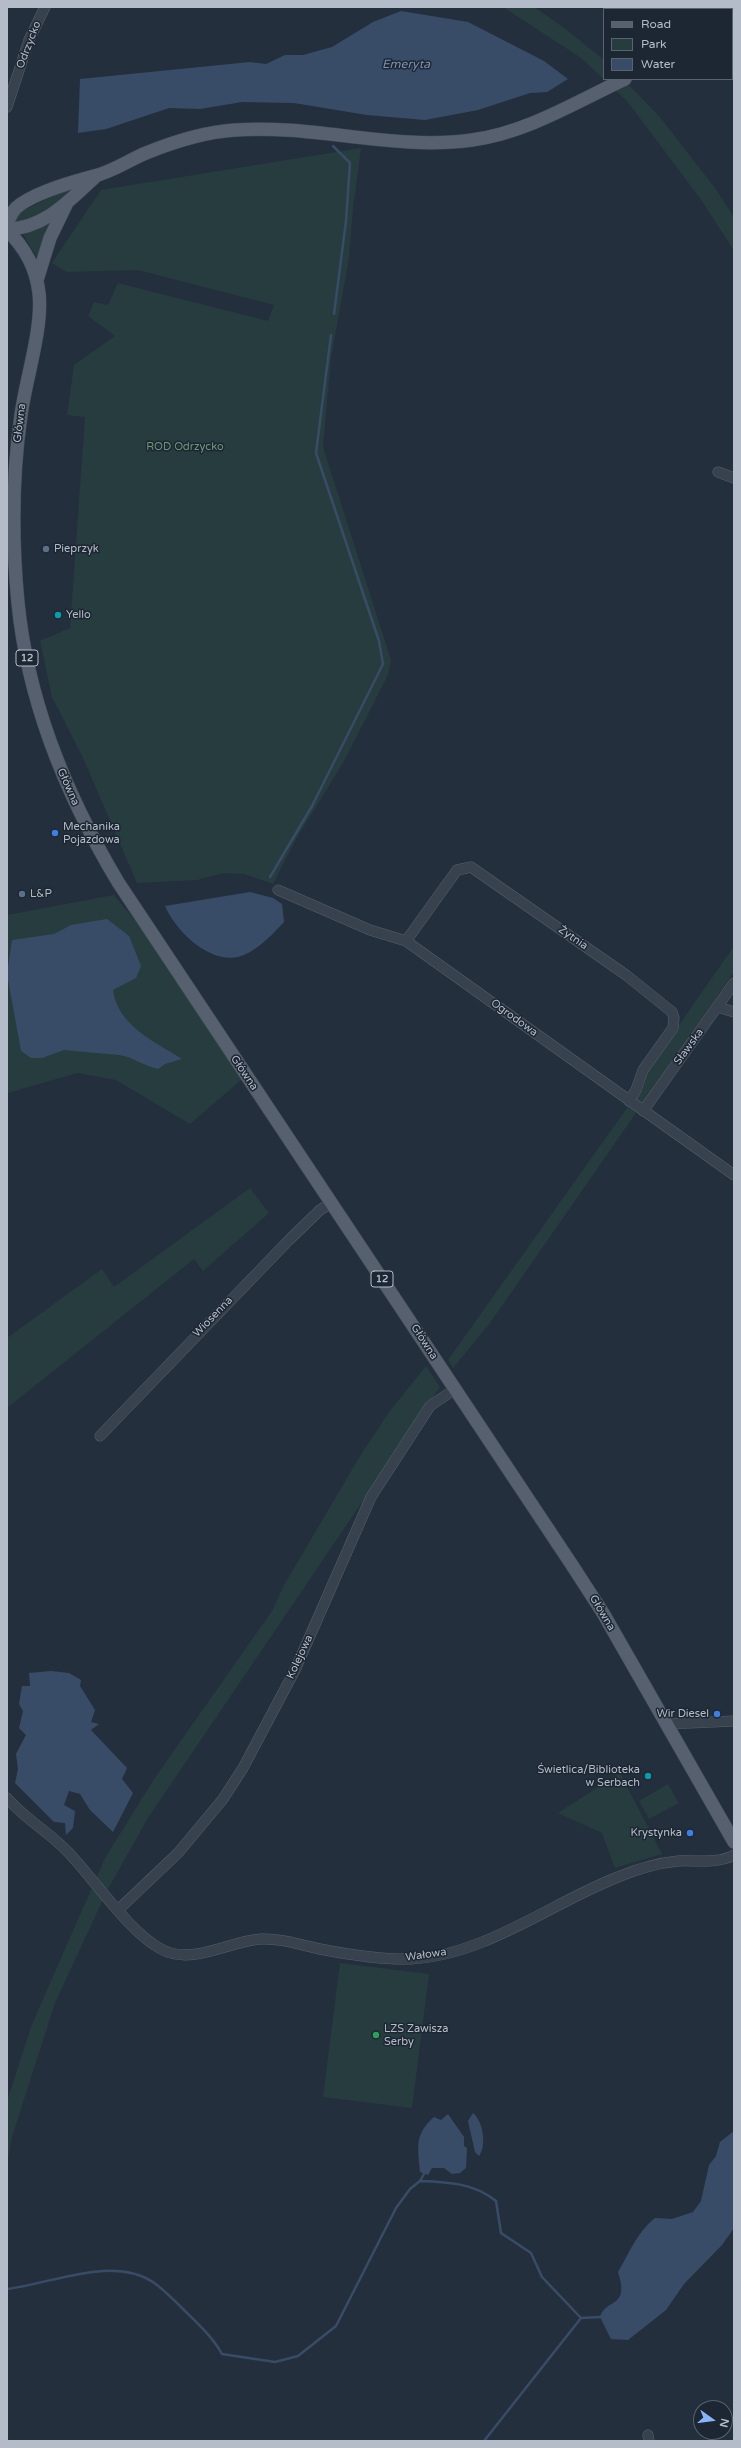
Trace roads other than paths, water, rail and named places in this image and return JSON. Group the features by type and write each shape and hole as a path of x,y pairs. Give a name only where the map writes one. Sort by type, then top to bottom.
{"main road":[{"path":"7,226 14,204 82,178 96,176 146,152 216,132 248,129 292,129 383,139 444,142 495,136 526,125 622,80"},
{"path":"7,229 24,228 42,220 67,204 96,176"},
{"path":"36,280 50,238 67,204"},
{"name":"Główna","path":"7,229 25,251 36,280 39,294 38,316 17,441 14,551 23,638 47,732 70,793 98,850 118,882 602,1613 734,1842"}],"street":[{"name":"Odrzycko","path":"7,107 29,40 45,7"},
{"path":"718,472 734,478"},
{"name":"Żytnia","path":"406,942 457,870 471,867 620,971 668,1006 674,1018 673,1028 643,1070 636,1090 629,1101"},
{"name":"Ogrodowa","path":"278,890 370,930 406,942 734,1175"},
{"name":"Sławska","path":"643,1111 734,983"},
{"path":"718,1007 734,1012"},
{"name":"Wiosenna","path":"100,1436 267,1263 320,1210 331,1203"},
{"name":"Kolejowa","path":"118,1910 178,1853 223,1800 243,1768 295,1670 371,1497 430,1406 455,1389"},
{"path":"666,1724 734,1721"},
{"name":"Wałowa","path":"7,1798 28,1820 66,1850 118,1910 148,1940 161,1949 172,1953 196,1954 244,1941 275,1939 373,1958 410,1959 443,1954 479,1944 568,1899 640,1869 675,1861 723,1859 734,1855"}],"water":[{"name":"Emeryta","path":"401,11 468,22 544,61 568,79 547,92 530,93 478,110 425,120 367,115 294,103 242,102 200,109 169,108 106,129 78,133 80,79 250,62 266,64 285,55 303,55 332,47 373,22"},
{"path":"250,892 273,898 282,904 284,922 251,952 238,957 227,958 215,955 194,943 177,925 165,906"},
{"path":"107,919 129,936 141,966 136,978 113,990 116,1002 129,1023 149,1039 182,1059 165,1064 158,1069 119,1055 64,1050 42,1058 31,1058 21,1051 7,974 12,940 54,934 71,925"},
{"path":"51,1671 69,1673 81,1680 80,1686 95,1710 91,1722 99,1724 91,1730 127,1768 122,1779 133,1793 113,1832 90,1810 80,1794 69,1791 64,1805 75,1811 73,1828 66,1835 65,1823 54,1822 15,1783 18,1769 16,1754 26,1735 19,1728 23,1711 19,1704 22,1686 30,1686 29,1673"},
{"path":"473,2113 479,2122 483,2133 483,2146 479,2156 475,2152 468,2121"},
{"path":"448,2114 464,2137 464,2146 467,2148 466,2168 460,2173 452,2174 444,2168 432,2168 428,2175 420,2172 418,2148 420,2135 434,2117 441,2120"},
{"path":"734,2131 734,2228 722,2245 684,2284 666,2310 628,2340 611,2339 600,2317 603,2311 619,2297 621,2292 621,2284 618,2272 634,2243 649,2223 655,2218 672,2219 693,2212 701,2201 709,2165 716,2156 720,2142"}],"waterway":[{"path":"333,146 350,163 346,221 334,314"},
{"path":"270,877 312,806 383,664 379,641 316,453 331,335"},
{"path":"7,2289 62,2277 100,2271 119,2271 137,2274 153,2282 168,2294 214,2341 222,2354 275,2362 298,2356 336,2326 396,2208 410,2189 420,2181 425,2172"},
{"path":"420,2181 451,2183 470,2187 479,2190 496,2201 501,2233 531,2253 542,2277 581,2318 600,2317"},
{"path":"484,2441 581,2318"}],"place":[{"name":"Pieprzyk","path":"46,549"},
{"name":"Yello","path":"58,615"},
{"name":"Mechanika Pojazdowa","path":"55,833"},
{"name":"L&P","path":"22,894"},
{"name":"Wir Diesel","path":"717,1714"},
{"name":"Świetlica/Biblioteka w Serbach","path":"648,1776"},
{"name":"Krystynka","path":"690,1833"},
{"name":"LZS Zawisza Serby","path":"376,2035"}],"park label":[{"name":"ROD Odrzycko","path":"185,447"}]}
